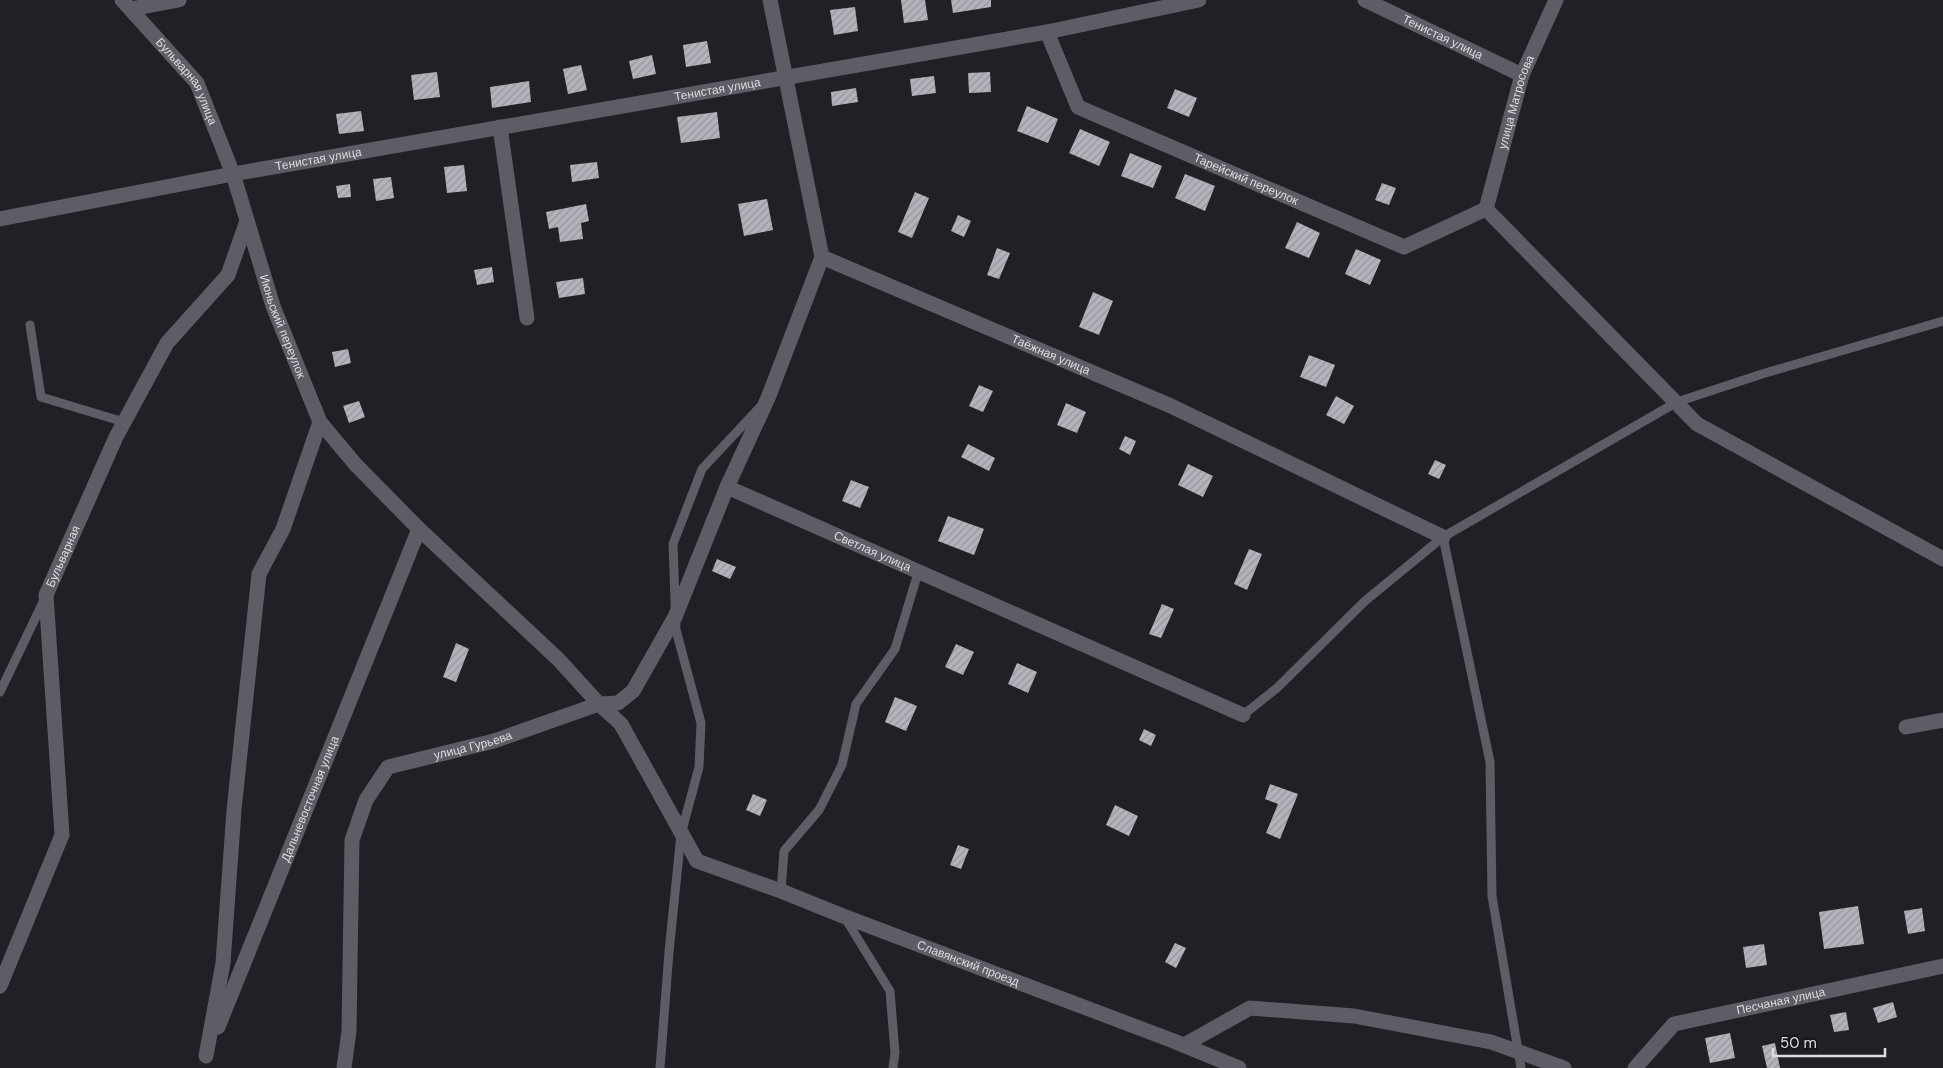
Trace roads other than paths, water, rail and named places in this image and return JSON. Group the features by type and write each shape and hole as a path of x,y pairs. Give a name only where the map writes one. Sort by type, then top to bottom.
{"street":[{"path":"126,5 178,0"},
{"path":"727,487 768,398 822,258 770,0"},
{"name":"Тенистая улица","path":"0,219 233,174 1047,32 1199,0"},
{"name":"Тенистая улица","path":"1365,0 1522,75"},
{"name":"улица Матросова","path":"1486,209 1522,75 1556,0"},
{"name":"Бульварная улица","path":"126,5 197,83 233,174"},
{"name":"Тарейский переулок","path":"1047,32 1078,107 1404,247 1486,209"},
{"path":"500,127 526,318"},
{"name":"Июньский переулок","path":"233,174 273,306 320,422 356,466 419,529 559,660 599,704 621,724 697,861"},
{"path":"1486,209 1697,424 1943,559"},
{"name":"Бульварная","path":"0,986 62,835 46,595 124,422 167,342 228,275 246,221"},
{"name":"Таёжная улица","path":"822,258 1170,406 1443,537"},
{"path":"204,1062 223,963 234,810 259,574 283,529 320,422"},
{"name":"Светлая улица","path":"727,487 1243,715"},
{"name":"улица Гурьева","path":"344,1068 350,1030 352,840 366,800 388,767 494,741 599,704 618,703 633,691 675,617 727,487"},
{"name":"Дальневосточная улица","path":"204,1062 419,529"},
{"path":"1906,727 1943,720"},
{"name":"Славянский проезд","path":"697,861 781,890 843,916 1240,1068"},
{"name":"Песчаная улица","path":"1635,1068 1674,1024 1943,966"},
{"path":"1184,1046 1250,1008 1354,1016 1491,1042 1564,1068"}],"lane":[{"path":"1243,715 1277,688 1366,601 1443,537 1677,402 1762,374 1943,321"},
{"path":"30,324 41,397 124,422"},
{"path":"660,1068 681,834 699,767 700,723 676,630 673,544 702,469 768,398"},
{"path":"1443,537 1490,762 1492,896 1521,1068"},
{"path":"781,890 784,851 819,810 842,765 856,704 895,649 918,573"},
{"path":"0,692 46,595"},
{"path":"843,916 890,991 895,1054 893,1068"}]}
